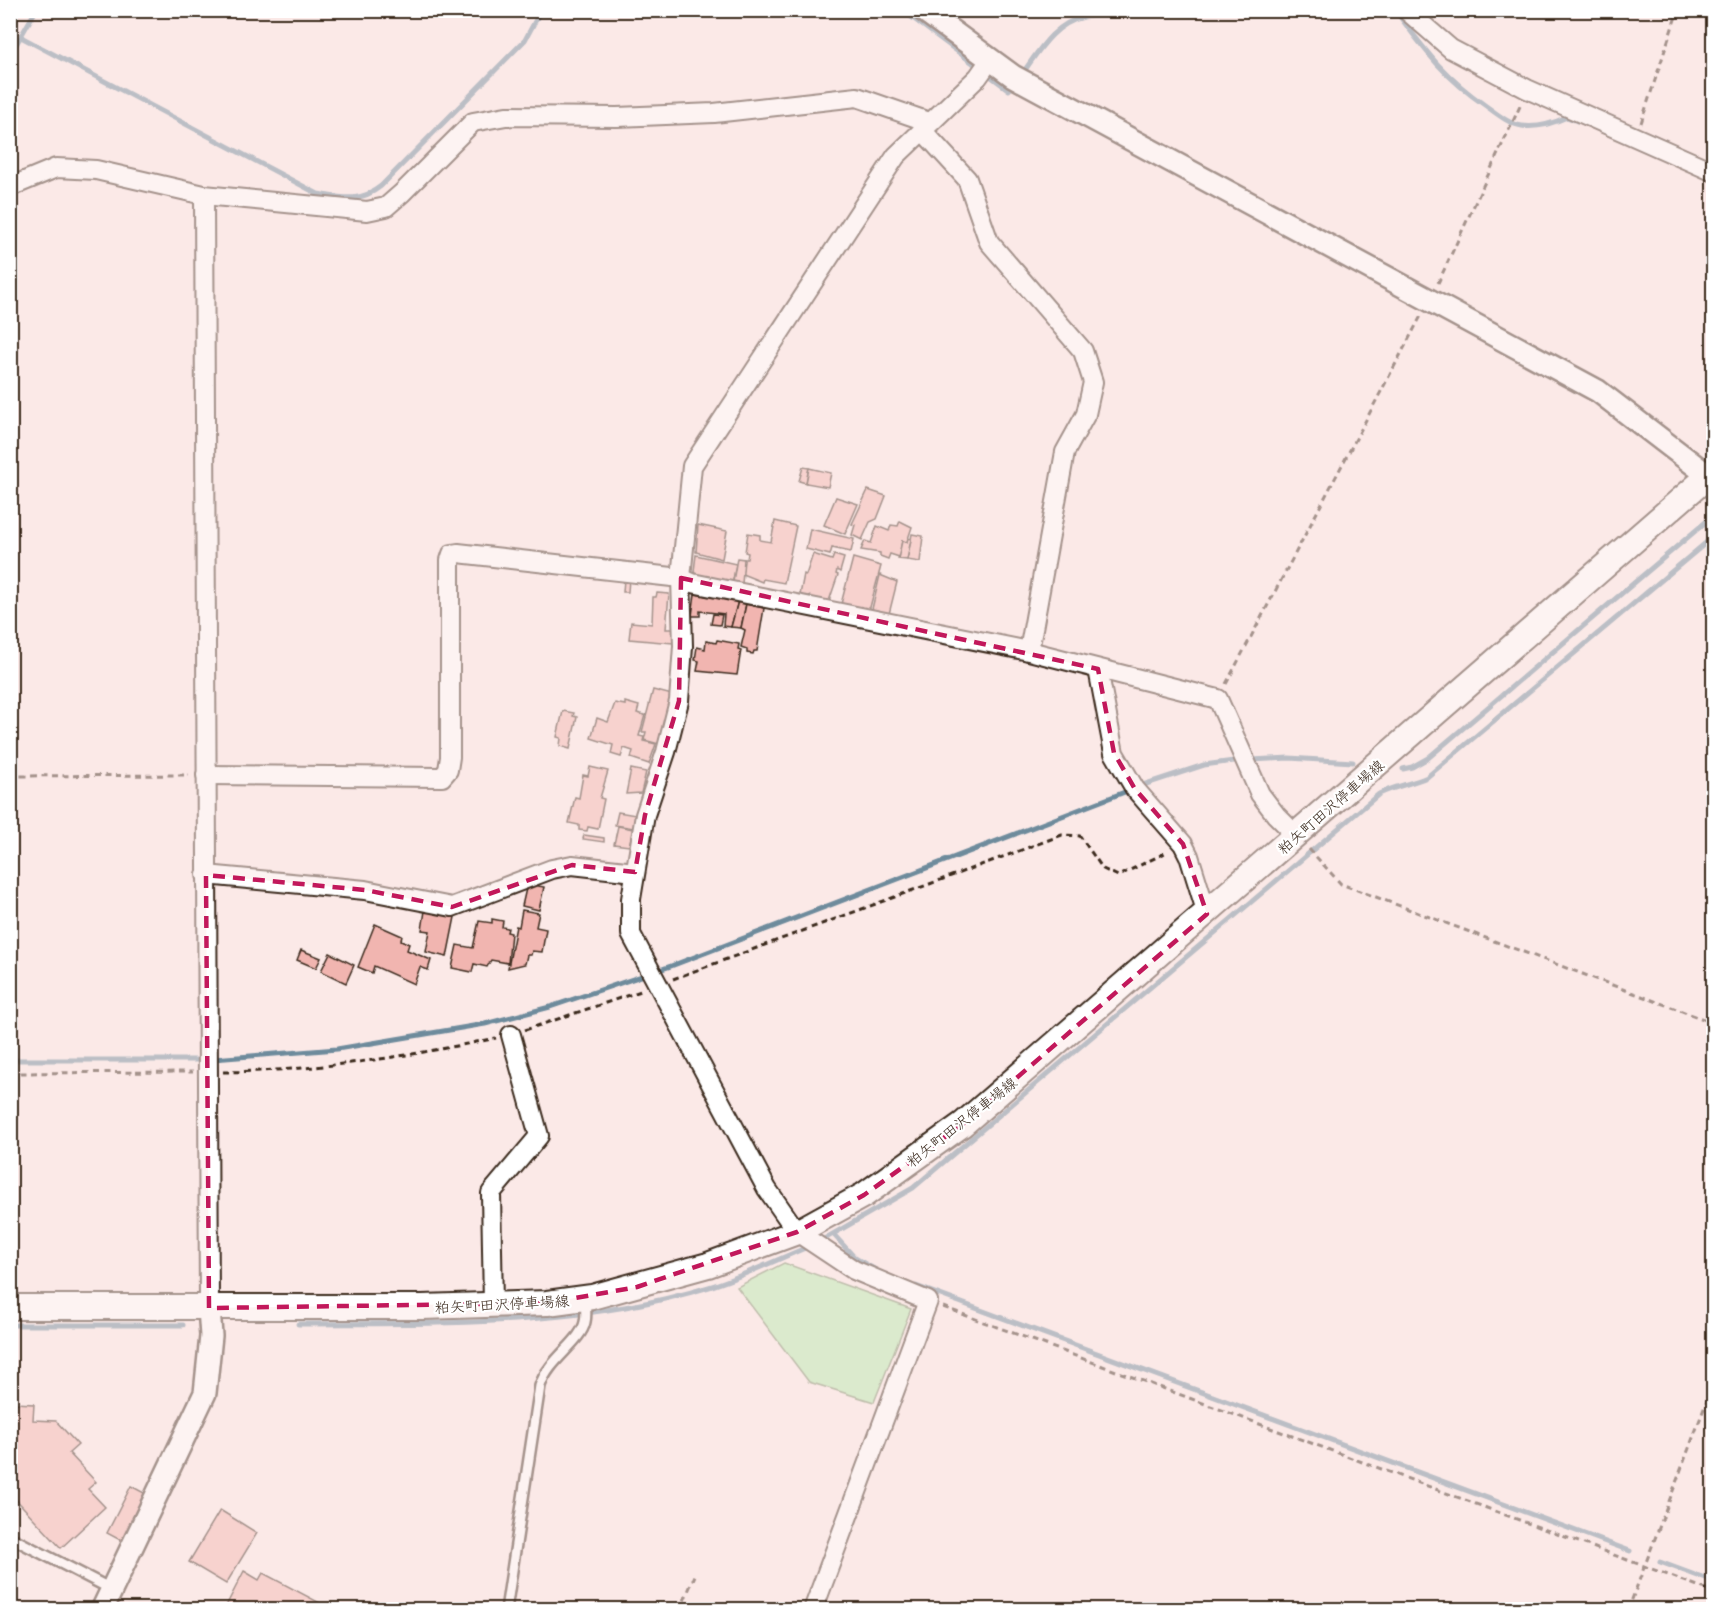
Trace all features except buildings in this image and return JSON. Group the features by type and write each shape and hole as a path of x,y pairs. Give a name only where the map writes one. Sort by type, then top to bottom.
{"main road":[{"name":"粕矢町田沢停車場線","path":"10,1306 209,1308 547,1304 637,1287 708,1265 797,1232 864,1195 963,1124 1207,914 1301,840 1712,475"}],"street":[{"path":"923,10 985,68 1021,80 1598,391 1712,475"},
{"path":"1406,10 1451,49 1527,88 1713,172"},
{"path":"813,1610 928,1301 854,1270 797,1232 767,1189 660,984 630,934 629,921 645,815 666,752 679,701 683,646 681,578 692,466 896,156 985,68"},
{"path":"10,187 56,168 96,170 204,195 367,212 386,207 473,122 506,116 617,117 714,113 857,97 926,126 967,179 989,242 1083,351 1093,382 1086,414 1065,452 1029,651"},
{"path":"102,1610 205,1393 211,1336 207,1072 204,195"},
{"path":"206,775 442,777 448,770 450,757 450,560 452,554 681,578 692,583 1029,651 1218,699 1246,764 1269,807 1301,840"},
{"path":"1098,669 1114,753 1128,778 1182,844 1189,856 1207,914"},
{"path":"206,875 365,890 452,907 552,868 572,865 635,872"},
{"path":"494,1305 491,1193 539,1136 511,1035"}],"lane":[{"path":"506,1610 540,1386 544,1374 557,1356 580,1335 585,1324 585,1298"},
{"path":"10,1537 111,1589"}],"path":[{"path":"1636,137 1678,10"},
{"path":"1218,699 1429,300 1514,118"},
{"path":"10,776 206,775"},
{"path":"10,1073 285,1071 406,1055 511,1035 584,1012 1062,835 1080,836 1103,869 1118,876 1182,844"},
{"path":"1301,840 1341,884 1713,1023"},
{"path":"928,1301 1713,1592"},
{"path":"1628,1610 1713,1382"},
{"path":"680,1610 696,1574"}],"highlighted area":[{"path":"681,578 1098,669 1114,753 1135,789 1183,844 1207,914 963,1124 864,1195 797,1232 637,1287 547,1303 209,1308 206,875 365,890 452,907 572,865 635,872 645,815 679,701"}],"green space":[{"path":"784,1263 911,1309 874,1402 809,1382 737,1287"}],"waterway":[{"path":"10,55 36,10"},
{"path":"21,37 318,194 351,198 366,195 381,186 525,40 541,10"},
{"path":"902,10 1009,90 1014,84"},
{"path":"1022,74 1041,48 1064,25 1084,17 1113,15 1130,10"},
{"path":"1395,10 1446,74 1503,118 1517,125 1528,126 1545,124 1567,117 1577,121"},
{"path":"1403,769 1428,758 1714,515"},
{"path":"819,1242 913,1188 1379,794 1427,777 1714,536"},
{"path":"10,1060 201,1060 337,1049 485,1024 550,1007 671,966 1143,785 1204,765 1289,758 1353,762"},
{"path":"834,1235 855,1258 874,1269"},
{"path":"298,1324 453,1323 608,1310 709,1287 810,1246"},
{"path":"916,1286 1630,1551"},
{"path":"10,1325 183,1325"},
{"path":"1660,1562 1714,1582"}]}
